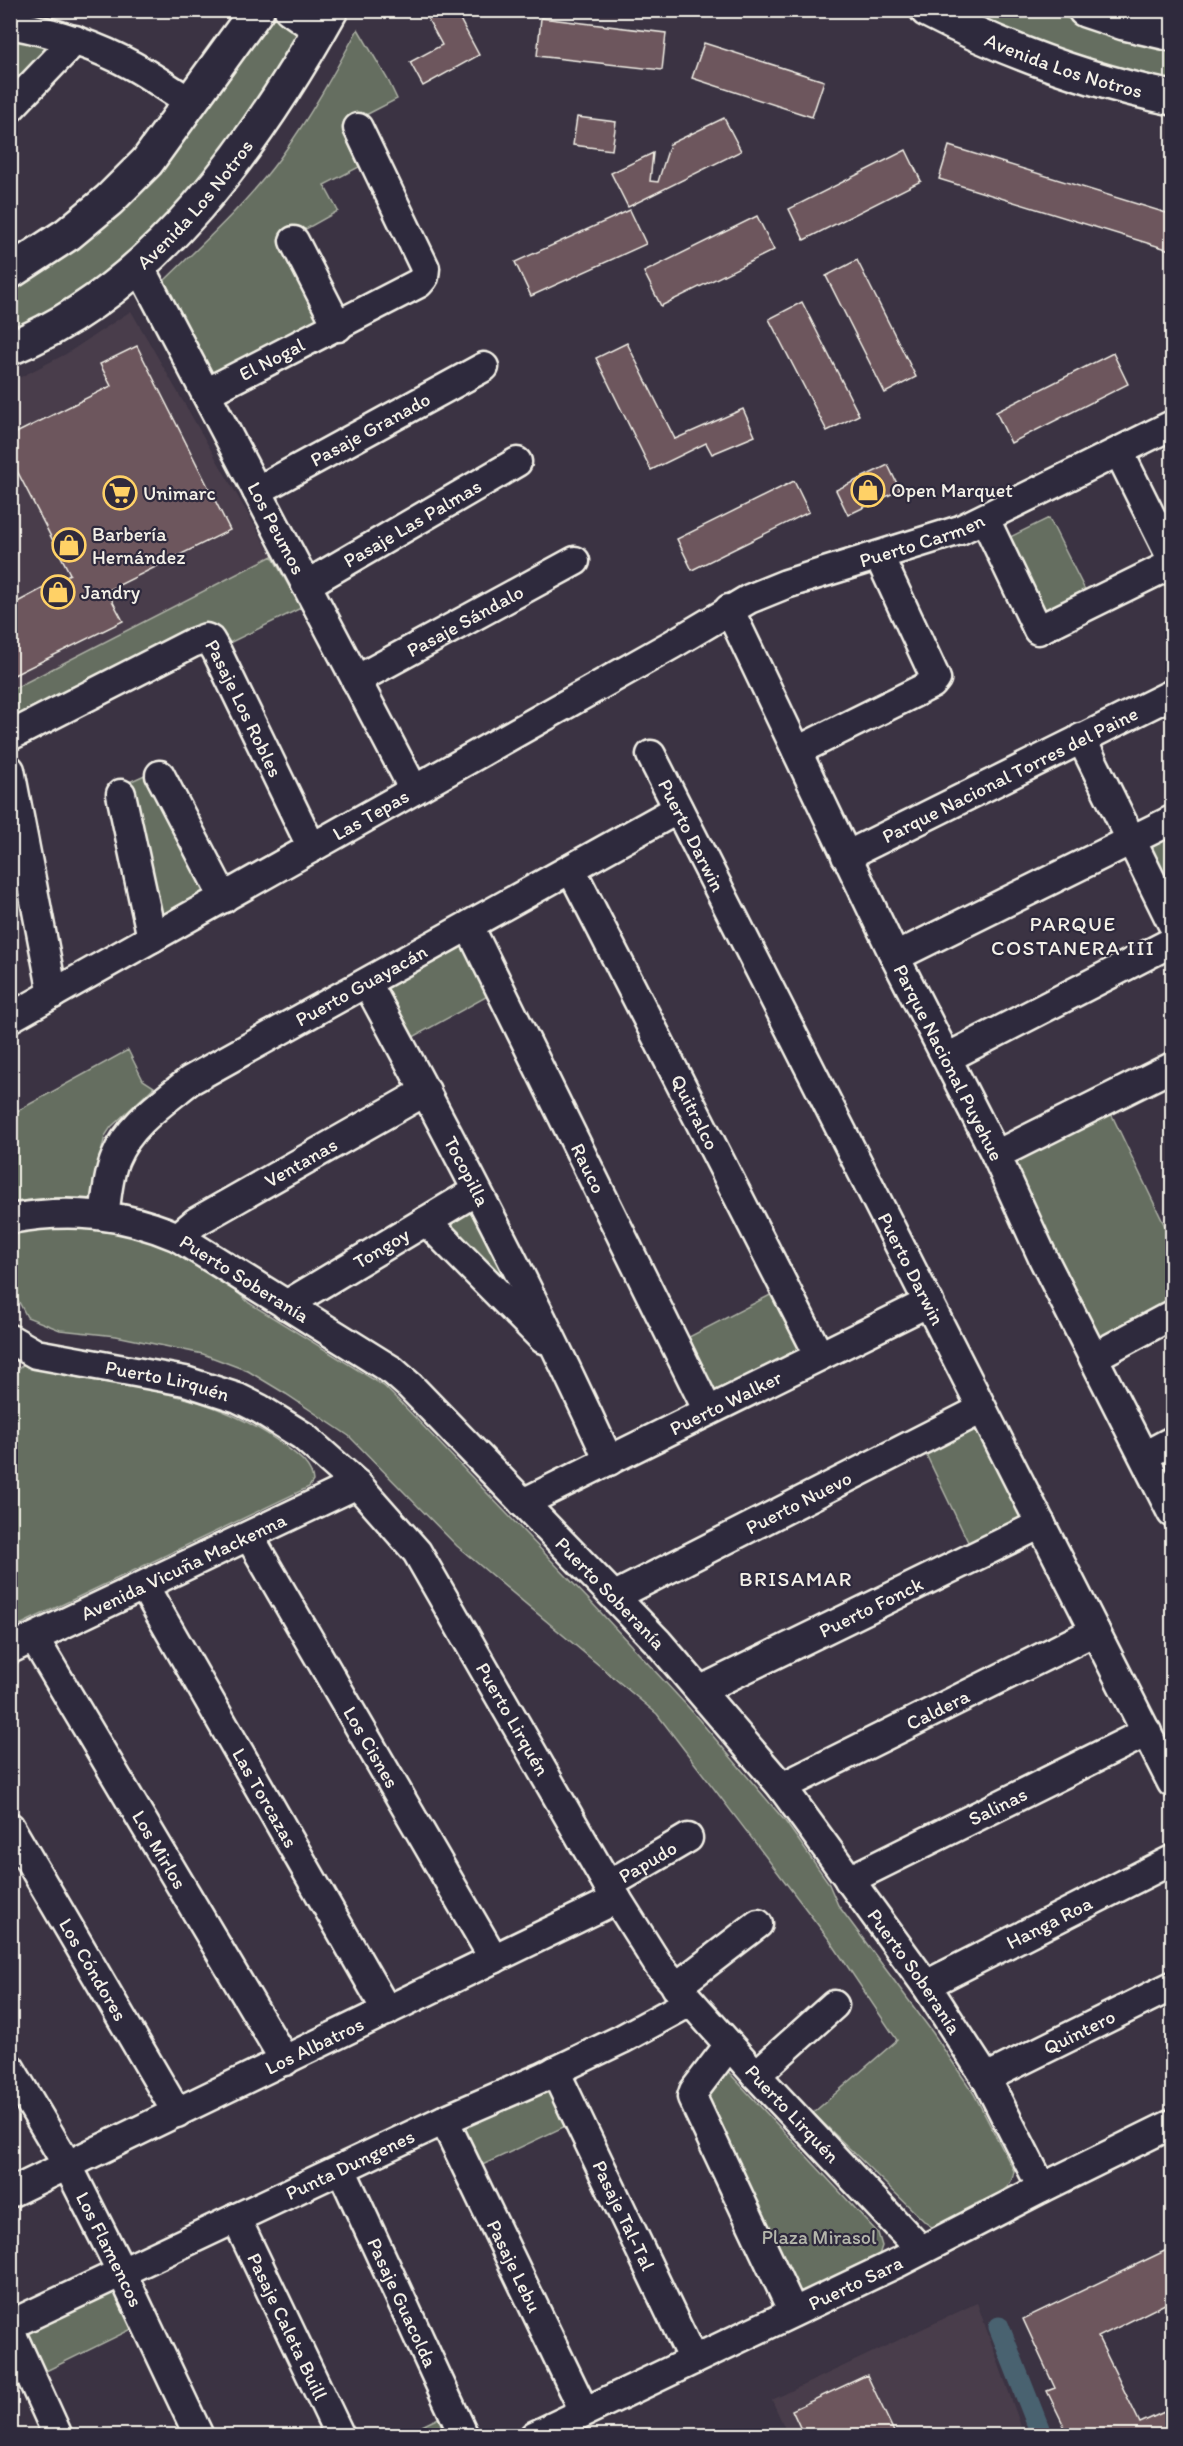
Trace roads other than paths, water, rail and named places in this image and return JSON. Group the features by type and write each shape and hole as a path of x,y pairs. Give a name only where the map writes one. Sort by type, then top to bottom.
{"main road":[{"path":"10,272 68,234 109,200 147,162 192,103 257,10"},
{"name":"Avenida Los Notros","path":"927,10 992,43 1051,66 1130,89 1173,98"},
{"path":"1085,10 1124,23 1173,34"},
{"name":"Avenida Los Notros","path":"10,348 48,330 98,298 139,266 206,196 243,152 325,21"}],"street":[{"path":"289,10 325,21"},
{"path":"10,24 75,40 135,67 192,103"},
{"path":"10,108 75,40"},
{"name":"El Nogal","path":"206,393 338,327 419,283 424,276 424,268 358,128"},
{"path":"294,241 338,327"},
{"name":"Los Peumos","path":"139,266 414,790"},
{"name":"Pasaje Granado","path":"257,491 484,367"},
{"name":"Puerto Carmen","path":"729,609 786,584 939,537 985,519 1173,425"},
{"path":"1119,452 1173,560"},
{"name":"Pasaje Las Palmas","path":"306,585 518,462"},
{"path":"985,519 1038,630 1173,564"},
{"path":"797,751 932,684 936,679 879,556"},
{"name":"Pasaje Sándalo","path":"356,680 575,561"},
{"name":"Parque Nacional Puyehue","path":"729,609 895,957 996,1155 1043,1258 1173,1513"},
{"name":"Las Tepas","path":"10,1018 673,644 729,609"},
{"name":"Pasaje Los Robles","path":"10,736 206,638 210,640 217,652 312,848"},
{"name":"Parque Nacional Torres del Paine","path":"846,856 1173,694"},
{"path":"1081,738 1173,923"},
{"name":"Puerto Darwin","path":"651,755 1173,1784"},
{"path":"10,770 53,994"},
{"path":"160,775 224,898"},
{"path":"121,794 152,938"},
{"name":"Puerto Guayacán","path":"104,1215 114,1161 123,1143 135,1128 189,1081 678,808"},
{"path":"895,957 1173,820"},
{"name":"Quitralco","path":"571,869 819,1355"},
{"name":"Rauco","path":"469,926 708,1411"},
{"path":"947,1058 1173,942"},
{"name":"Tocopilla","path":"367,983 426,1091 563,1360 609,1461"},
{"path":"996,1155 1173,1067"},
{"name":"Ventanas","path":"178,1237 196,1222 426,1091"},
{"name":"Tongoy","path":"286,1305 476,1191"},
{"name":"Puerto Soberanía","path":"10,1219 37,1214 70,1212 104,1215 139,1222 178,1237 393,1371 615,1596 701,1690 782,1786 926,1985 986,2078 1042,2187"},
{"name":"Tocopilla","path":"426,1221 563,1360"},
{"name":"Puerto Walker","path":"523,1503 929,1302"},
{"path":"1094,1357 1173,1315"},
{"name":"Puerto Lirquén","path":"14,1350 185,1381 238,1398 303,1436 357,1484 417,1552 644,1944 683,1994 756,2075 921,2250"},
{"name":"Puerto Nuevo","path":"615,1596 982,1409"},
{"path":"1144,1456 1173,1441"},
{"name":"Avenida Vicuña Mackenna","path":"22,1643 357,1484"},
{"name":"Puerto Fonck","path":"701,1690 1041,1524"},
{"name":"Los Cisnes","path":"249,1536 494,1959"},
{"name":"Las Torcazas","path":"144,1586 387,2011"},
{"name":"Caldera","path":"782,1786 1095,1631"},
{"name":"Los Mirlos","path":"22,1643 285,2061"},
{"name":"Salinas","path":"849,1880 1147,1732"},
{"name":"Los Cóndores","path":"10,1827 177,2113"},
{"name":"Papudo","path":"612,1892 688,1838"},
{"name":"Hanga Roa","path":"926,1985 1173,1860"},
{"name":"Los Albatros","path":"10,2193 494,1959 612,1892"},
{"name":"Punta Dungenes","path":"12,2330 16,2322 121,2271 622,2039 683,1994 758,1924"},
{"name":"Quintero","path":"986,2078 1173,1986"},
{"path":"756,2075 834,2005"},
{"path":"729,2045 694,2091 692,2097 793,2312"},
{"name":"Los Flamencos","path":"10,2068 68,2166 121,2271 199,2436"},
{"name":"Pasaje Tal-Tal","path":"555,2071 693,2360"},
{"name":"Pasaje Lebu","path":"444,2121 584,2411"},
{"name":"Puerto Sara","path":"534,2436 921,2250 1042,2187 1173,2124"},
{"name":"Pasaje Guacolda","path":"341,2169 464,2436"},
{"name":"Pasaje Caleta Buill","path":"236,2218 340,2436"},
{"path":"12,2330 13,2337 58,2436"}],"waterway":[{"path":"999,2327 1042,2436"}],"place":[{"name":"Open Marquet","path":"868,490"},
{"name":"Unimarc","path":"120,493"},
{"name":"Barbería Hernández","path":"69,545"},
{"name":"Jandry","path":"58,592"}],"district":[{"name":"PARQUE COSTANERA III","path":"1073,935"},
{"name":"BRISAMAR","path":"796,1578"}],"park label":[{"name":"Plaza Mirasol","path":"819,2237"}]}
